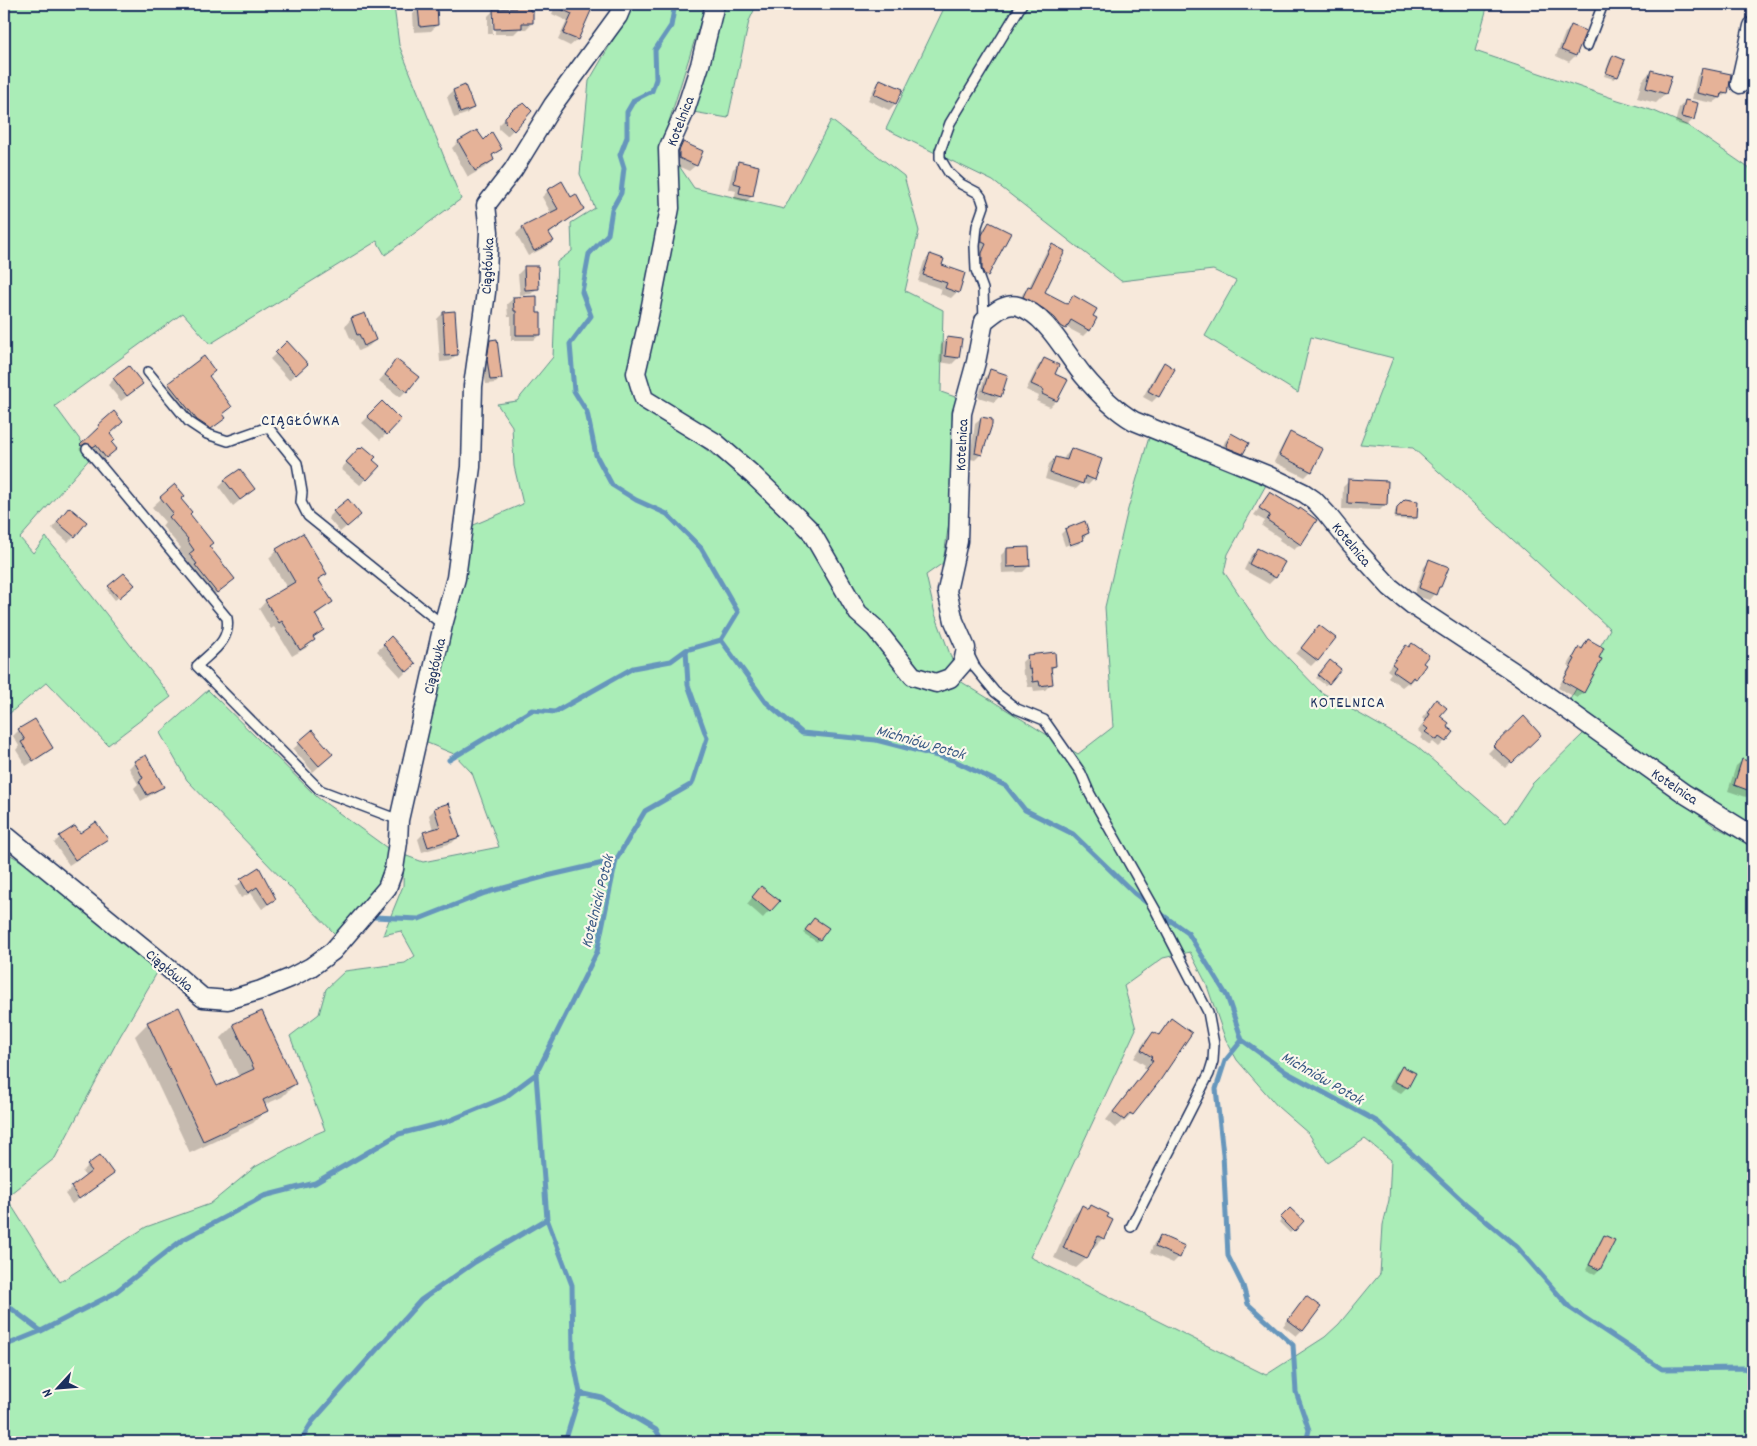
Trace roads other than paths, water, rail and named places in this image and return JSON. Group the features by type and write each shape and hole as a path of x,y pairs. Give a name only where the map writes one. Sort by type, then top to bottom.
{"street":[{"name":"Ciągłówka","path":"4,834 161,962 202,998 228,1000 261,990 311,968 333,951 387,888 394,869 399,820 443,625 456,578 471,467 473,386 486,292 489,232 486,205 513,170 553,105 618,16 624,4"},
{"name":"Kotelnica","path":"716,4 700,66 685,111 668,149 670,208 636,373 644,399 716,443 753,475 810,530 858,613 875,628 913,676 936,684 950,678 963,663 966,648 954,621 947,591 958,541 962,413 976,362 984,321 1003,308 1018,306 1043,322 1052,331 1084,375 1121,414 1134,422 1267,475 1304,493 1314,500 1326,513 1390,587 1415,607 1520,676 1685,794 1753,836"},
{"path":"1740,84 1753,26"}],"lane":[{"path":"984,321 984,295 976,270 975,246 977,226 984,206 978,193 961,184 949,173 940,158 940,152 950,123 1022,4"},
{"path":"1587,46 1603,4"},
{"path":"148,372 189,422 207,434 228,441 268,427 297,463 302,492 301,502 308,516 443,625"},
{"path":"87,449 227,618 229,628 226,637 197,666 320,790 399,820"},
{"path":"966,648 976,669 995,692 1017,709 1044,720 1081,774 1208,1012 1214,1044 1213,1061 1209,1074 1131,1227"}],"waterway":[{"name":"Kotelnicki Potok","path":"565,1442 580,1393 573,1357 572,1285 547,1219 536,1074 597,952 616,860 645,811 692,784 707,738 688,685 686,650 721,640 738,612 701,548 667,514 636,500 612,485 596,455 587,412 574,391 570,344 591,316 582,292 589,254 608,234 612,209 621,193 624,168 620,155 627,137 627,112 634,100 652,91 656,79 655,50 671,26 675,4"},
{"name":"Michniów Potok","path":"721,640 766,702 802,733 876,740 953,760 1006,786 1025,810 1073,834 1134,893 1151,906"},
{"path":"449,760 532,710 555,712 633,668 671,661 686,650"},
{"path":"374,917 419,919 485,893 616,860"},
{"name":"Michniów Potok","path":"1157,911 1188,933 1227,996 1242,1040 1286,1072 1378,1122 1467,1205 1517,1247 1570,1308 1662,1369 1745,1368 1753,1375"},
{"path":"1242,1040 1225,1061 1216,1089 1223,1154 1228,1256 1243,1286 1248,1304 1293,1345 1296,1392 1309,1430 1306,1442"},
{"path":"4,1346 41,1331 113,1294 182,1240 264,1196 315,1183 399,1134 446,1122 504,1098 536,1074"},
{"path":"300,1442 312,1422 421,1300 475,1262 547,1219"},
{"path":"4,1303 41,1331"},
{"path":"580,1393 602,1398 656,1430 663,1442"}],"district":[{"name":"CIĄGŁÓWKA","path":"301,419"},
{"name":"KOTELNICA","path":"1348,701"}]}
